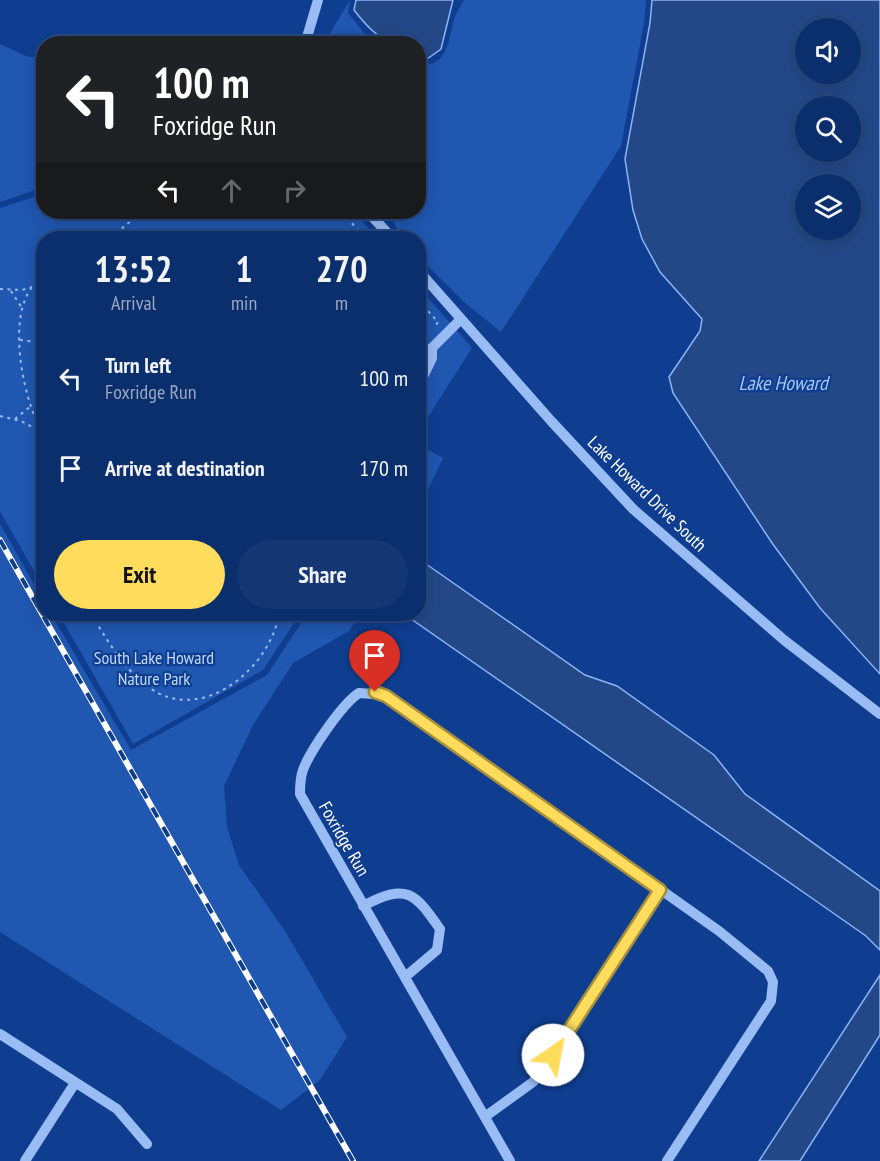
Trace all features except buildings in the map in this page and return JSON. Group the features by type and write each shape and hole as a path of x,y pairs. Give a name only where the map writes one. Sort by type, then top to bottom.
{"street":[{"path":"307,36 318,0"},
{"path":"374,219 386,231"},
{"name":"Lake Howard Drive South","path":"426,279 633,509 784,640 880,714"},
{"path":"426,350 432,348 461,319"},
{"path":"426,370 432,358 432,348"},
{"name":"Foxridge Run","path":"510,1161 304,803 300,789 303,769 342,708 359,693 375,692 386,696 753,956 768,971 773,982 771,1001 667,1161"},
{"path":"486,1116 533,1082 541,1073 660,890"},
{"path":"363,906 387,894 411,895 421,902 440,929 437,951 405,977"},
{"path":"0,1034 117,1109 147,1144"},
{"path":"25,1161 75,1083"}],"path":[{"path":"119,231 133,219"},
{"path":"348,219 359,231"},
{"path":"0,290 11,291 36,284"},
{"path":"32,287 23,309 20,340 23,375 36,420"},
{"path":"11,291 23,309"},
{"path":"426,309 438,322"},
{"path":"20,340 36,342"},
{"path":"14,420 31,406"},
{"path":"0,416 36,429"},
{"path":"96,621 115,649 146,685 175,699 193,700 210,697 227,687 254,664 272,637 277,621"}],"green space":[{"path":"350,0 348,13 369,36 328,36"},
{"path":"464,0 646,0 644,23 621,146 501,332 464,302 426,264 426,231 398,231 392,219 426,219 426,64 436,62 442,57 456,15"},
{"path":"0,44 26,56 36,58 36,190 0,202"},
{"path":"36,196 36,219 360,219 371,231 36,231 36,575 0,511 0,208"},
{"path":"426,295 472,348 426,420"},
{"path":"426,449 443,458 426,494"},
{"path":"0,524 36,588 36,621 55,621 131,750 267,675 302,621 355,621 349,631 293,663 253,725 224,786 227,827 239,865 285,931 347,1037 320,1080 281,1110 0,932"},
{"name":"South Lake Howard Nature Park","path":"63,621 295,621 263,670 133,744"}],"water":[{"path":"356,0 453,0 441,49 427,59 426,36 380,36 368,27 354,10"},
{"name":"Lake Howard","path":"652,0 880,0 880,674 820,608 772,543 673,393 669,377 700,331 702,319 660,272 642,239 633,210 625,159 650,23"},
{"path":"426,564 585,675 617,686 714,755 745,794 880,891 880,950 866,936 414,621 426,621"},
{"path":"880,975 880,1035 800,1161 759,1161"}],"railway":[{"path":"0,540 36,603"},
{"path":"46,621 353,1161"}],"route":[{"path":"375,692 386,696 660,890 553,1055"}]}
